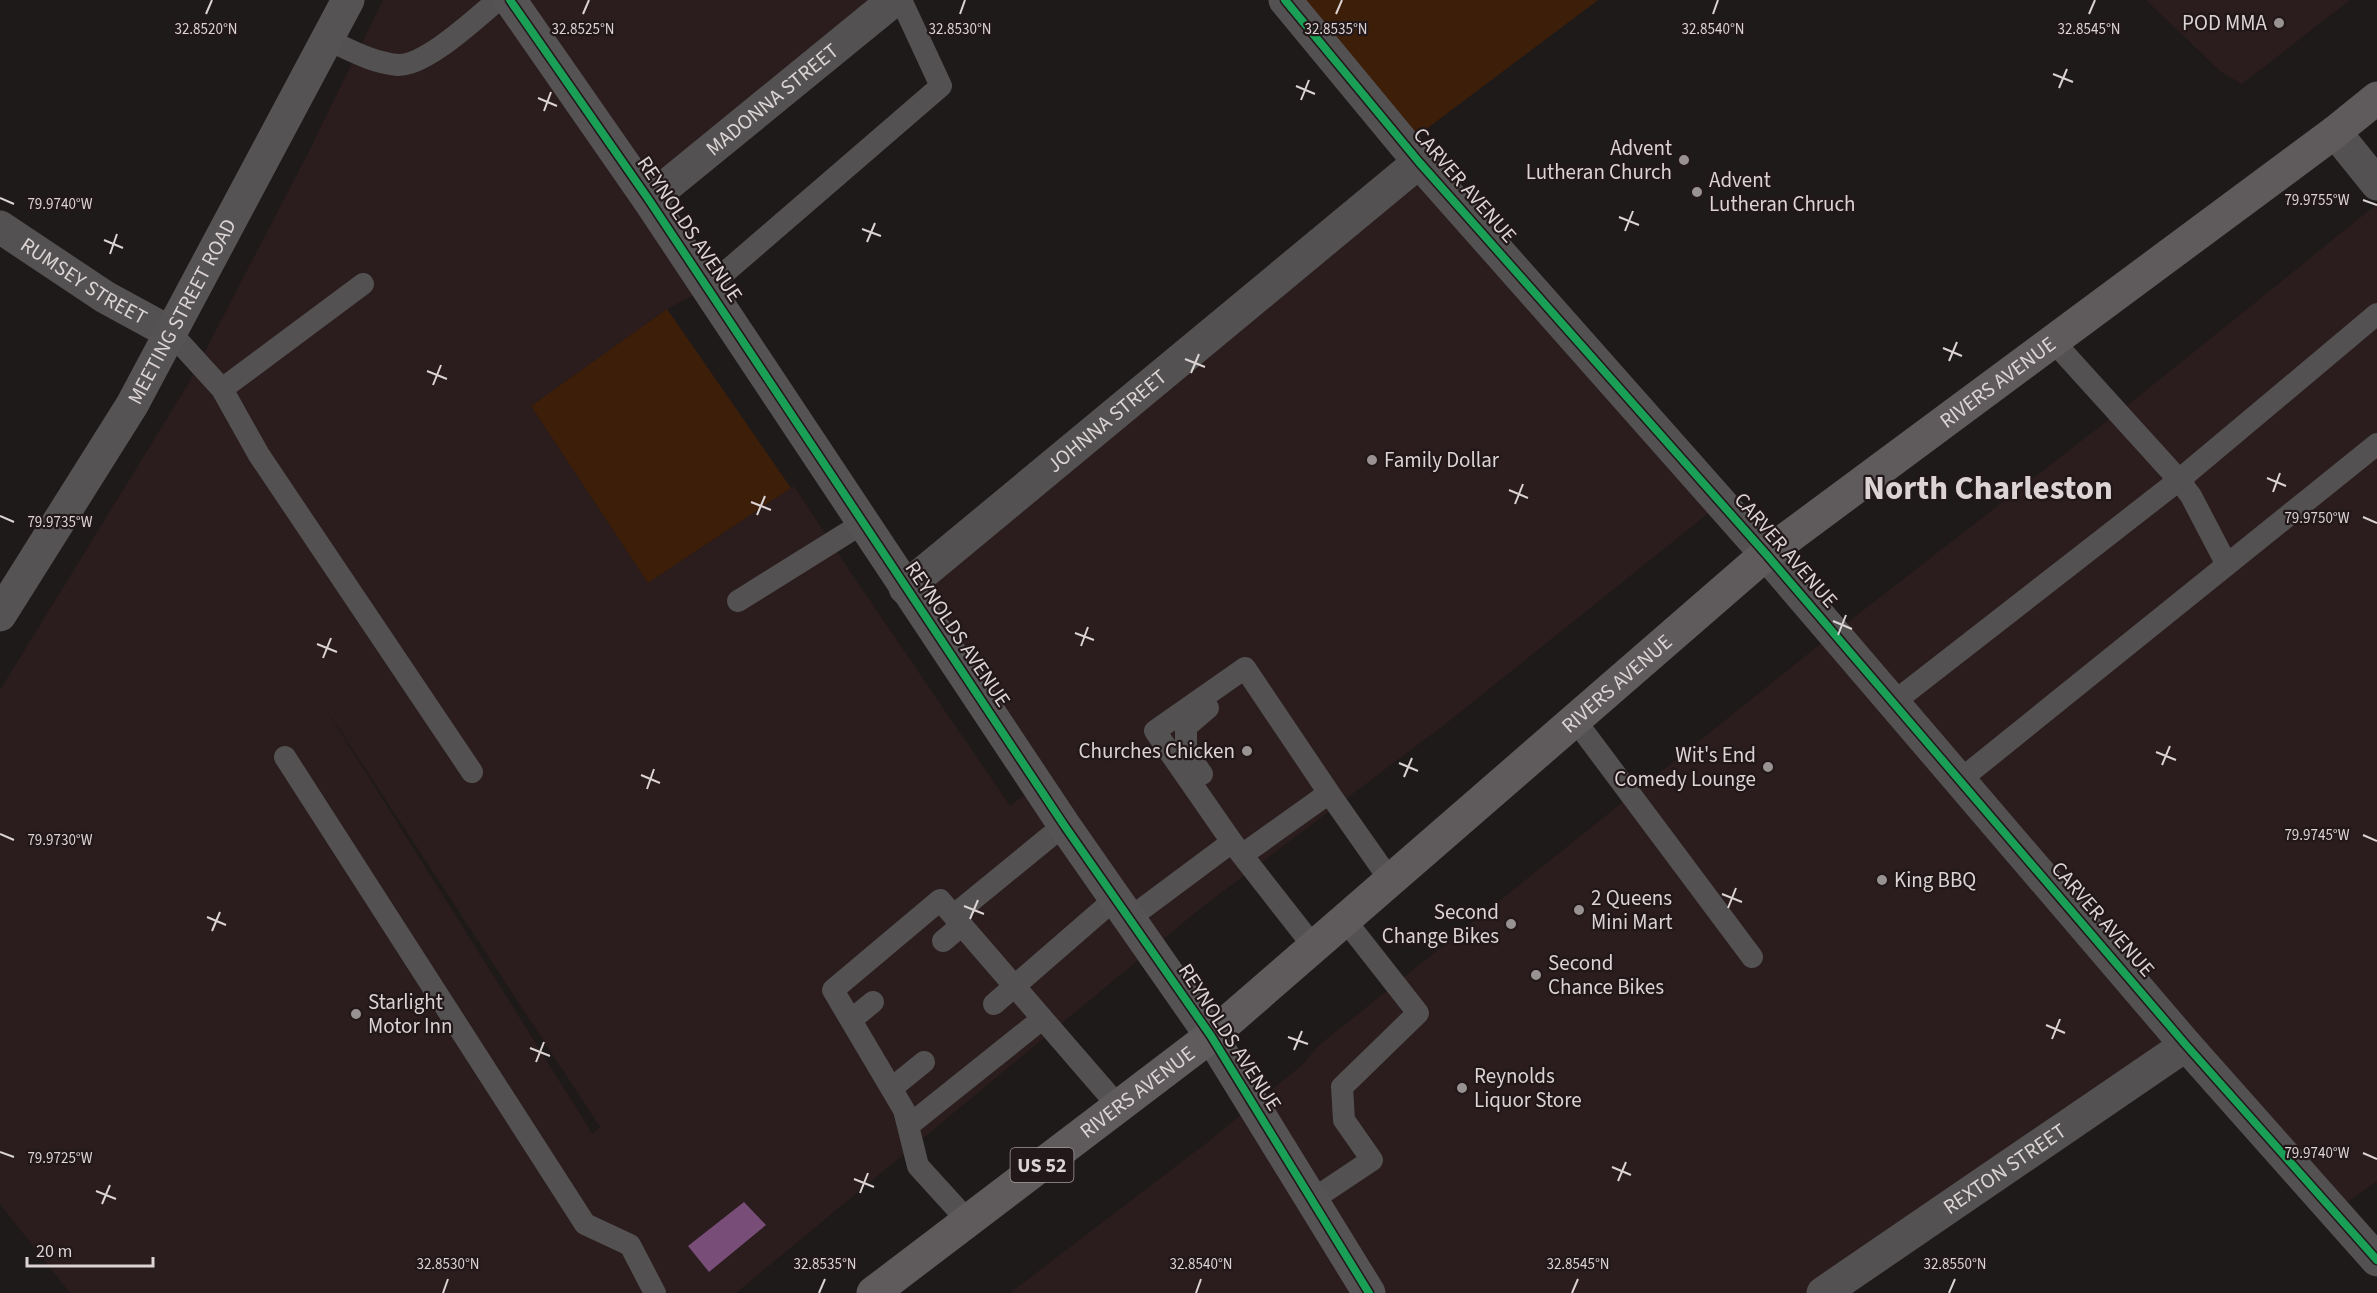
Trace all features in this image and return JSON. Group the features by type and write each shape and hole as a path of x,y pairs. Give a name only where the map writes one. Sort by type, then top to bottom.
{"main road":[{"name":"RIVERS AVENUE","path":"873,1293 1211,1036 1767,554 2335,132 2377,98"}],"street":[{"name":"MEETING STREET ROAD","path":"0,615 132,405 348,0"},
{"name":"REYNOLDS AVENUE","path":"510,0 649,200 1064,825 1211,1036 1368,1292"},
{"name":"MADONNA STREET","path":"649,200 894,0"},
{"name":"CARVER AVENUE","path":"1285,0 1419,162 1767,554 2186,1045 2377,1260"},
{"path":"2335,132 2377,184"},
{"name":"JOHNNA STREET","path":"906,588 1419,162"},
{"name":"RUMSEY STREET","path":"0,227 105,297 171,333"},
{"name":"REXTON STREET","path":"1823,1293 2186,1045"}],"lane":[{"path":"328,40 372,59 400,65 427,56 498,0"},
{"path":"707,288 941,86 901,0"},
{"path":"222,388 363,284"},
{"path":"1894,702 2179,480 2377,314"},
{"path":"171,333 222,388 259,455 472,772"},
{"path":"2054,341 2179,480 2191,496 2227,565"},
{"path":"1960,780 2377,444"},
{"path":"738,601 863,523"},
{"path":"1314,947 1233,842 1155,731 1245,668 1390,880"},
{"path":"1225,682 1216,700 1186,727 1186,751 1221,800 1233,842"},
{"path":"1575,720 1752,957"},
{"path":"285,757 585,1224 630,1245 655,1293"},
{"path":"994,1004 1123,908 1233,842 1329,793"},
{"path":"943,941 958,920 1064,825"},
{"path":"968,1221 918,1166 904,1110 834,990 940,900 1119,1107"},
{"path":"1312,1200 1372,1160 1344,1120 1342,1087 1418,1013 1345,920"},
{"path":"851,1020 873,1002"},
{"path":"908,1126 1042,1019"},
{"path":"892,1088 924,1062"}],"shaded area":[{"path":"383,0 894,0 650,200 707,288 667,309 531,406 648,583 794,486 1010,806 1037,785 905,588 1419,162 1721,503 1448,722 1201,908 736,1293 70,1293 0,1204 0,690 187,386 307,155","holes":["321,701 600,1127 592,1133"]},
{"path":"1285,0 1598,0 1405,145"},
{"path":"2146,0 2350,0 2242,84 2221,72"},
{"path":"2377,204 2377,1181 2334,1212 2186,1045 1823,1293 1010,1293 1209,1141 1302,1065 1318,1046 1834,633 2148,389"},
{"path":"667,309 791,488 648,583 531,406"},
{"path":"744,1202 766,1225 709,1272 688,1246"}],"cycle path":[{"path":"510,0 649,200 1064,825 1211,1036 1369,1293"},
{"path":"1285,0 1419,162 1766,554 2186,1045 2377,1260"}],"place":[{"name":"POD MMA","path":"2279,23"},
{"name":"Advent Lutheran Church","path":"1684,160"},
{"name":"Advent Lutheran Chruch","path":"1697,192"},
{"name":"Family Dollar","path":"1372,460"},
{"name":"Churches Chicken","path":"1247,751"},
{"name":"Wit's End Comedy Lounge","path":"1768,767"},
{"name":"King BBQ","path":"1882,880"},
{"name":"2 Queens Mini Mart","path":"1579,910"},
{"name":"Second Change Bikes","path":"1511,924"},
{"name":"Second Chance Bikes","path":"1536,975"},
{"name":"Starlight Motor Inn","path":"356,1014"},
{"name":"Reynolds Liquor Store","path":"1462,1088"}],"district":[{"name":"North Charleston","path":"1988,487"}]}
